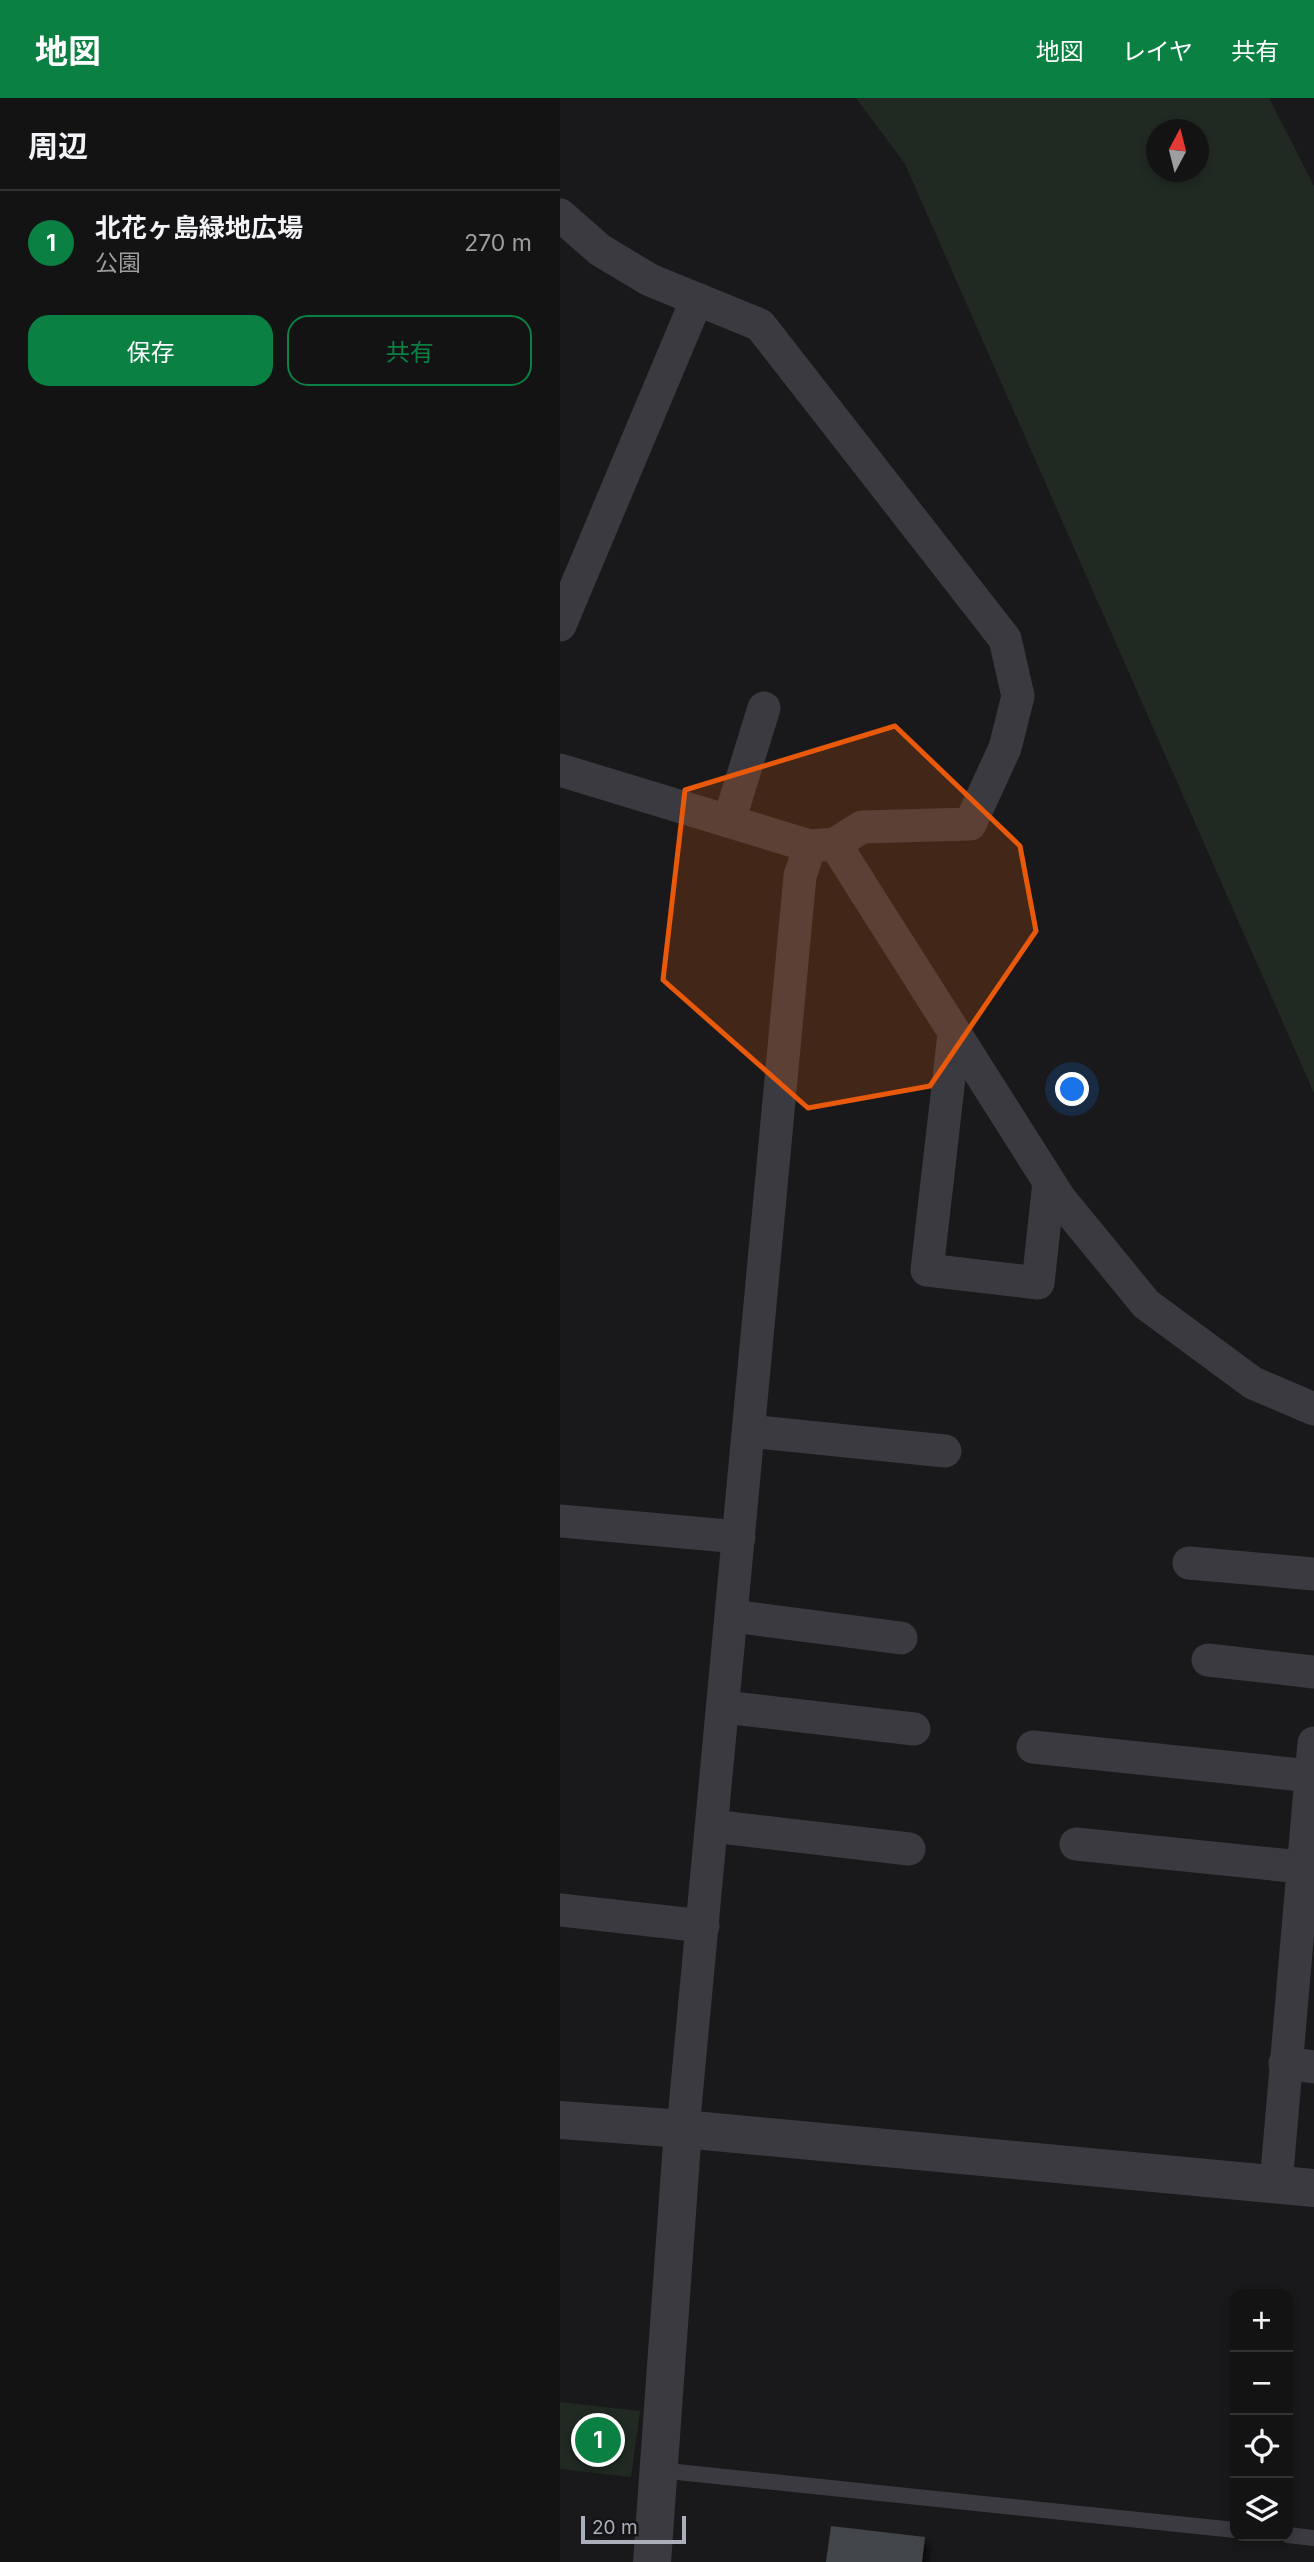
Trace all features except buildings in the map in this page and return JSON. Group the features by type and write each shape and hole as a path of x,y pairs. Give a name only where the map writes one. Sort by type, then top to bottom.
{"street":[{"path":"560,215 600,250 650,280 760,325 1005,639 1017,696 1005,747 970,824 862,827 822,845 800,876 683,2129 652,2562"},
{"path":"560,625 697,299"},
{"path":"729,821 764,708"},
{"path":"560,770 729,821 822,845 954,1034 1049,1182 1146,1304 1253,1383 1314,1409"},
{"path":"954,1034 927,1270 1038,1283 1049,1182"},
{"path":"749,1431 945,1451"},
{"path":"560,1521 739,1537"},
{"path":"1189,1563 1314,1574"},
{"path":"732,1616 901,1638"},
{"path":"1208,1660 1314,1672"},
{"path":"724,1707 914,1729"},
{"path":"1033,1747 1313,1755 1305,1877 1300,2065 1276,2184"},
{"path":"712,1826 909,1849"},
{"path":"1076,1844 1305,1877"},
{"path":"560,1910 703,1926"},
{"path":"560,2120 1314,2188"}],"lane":[{"path":"658,2470 1230,2529"},
{"path":"1293,2536 1314,2538"}],"highlighted area":[{"path":"895,726 1020,846 1036,931 930,1086 808,1108 663,980 685,790"}],"shaded area":[{"path":"856,98 1269,98 1314,186 1314,1093 905,164"},
{"path":"560,2402 640,2411 631,2477 560,2469"}],"place":[{"name":"北花ヶ島緑地広場","path":"598,2440"}]}
